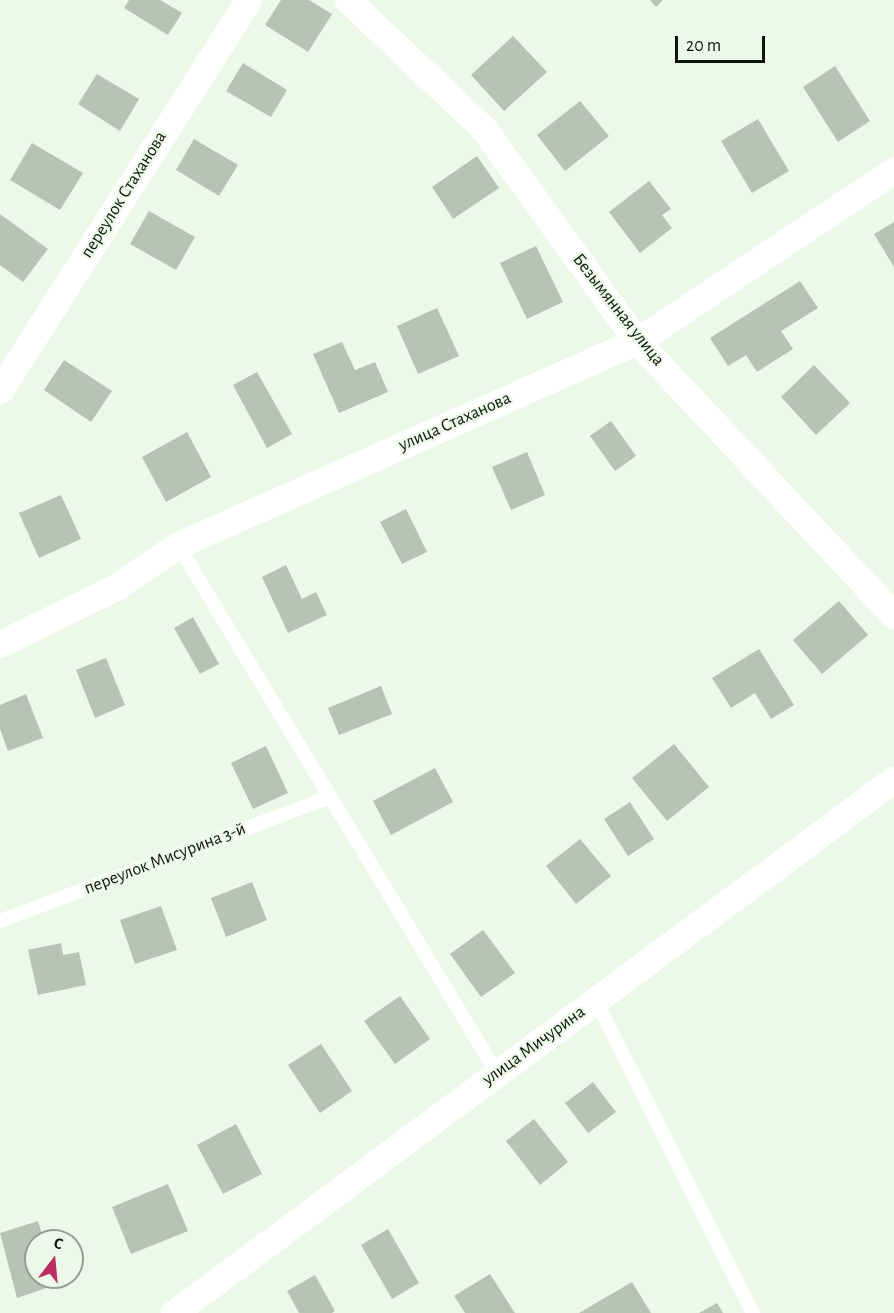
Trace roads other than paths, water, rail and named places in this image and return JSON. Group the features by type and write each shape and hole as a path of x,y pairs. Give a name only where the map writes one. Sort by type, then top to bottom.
{"street":[{"name":"переулок Стаханова","path":"0,390 248,0"},
{"name":"Безымянная улица","path":"348,0 484,129 637,341 894,616"},
{"name":"улица Стаханова","path":"0,644 116,587 178,545 637,341 894,170"},
{"name":"улица Мичурина","path":"174,1313 894,779"}],"lane":[{"path":"178,545 496,1073"},
{"name":"переулок Мисурина 3-й","path":"0,921 330,796"},
{"path":"596,1001 753,1313"}]}
